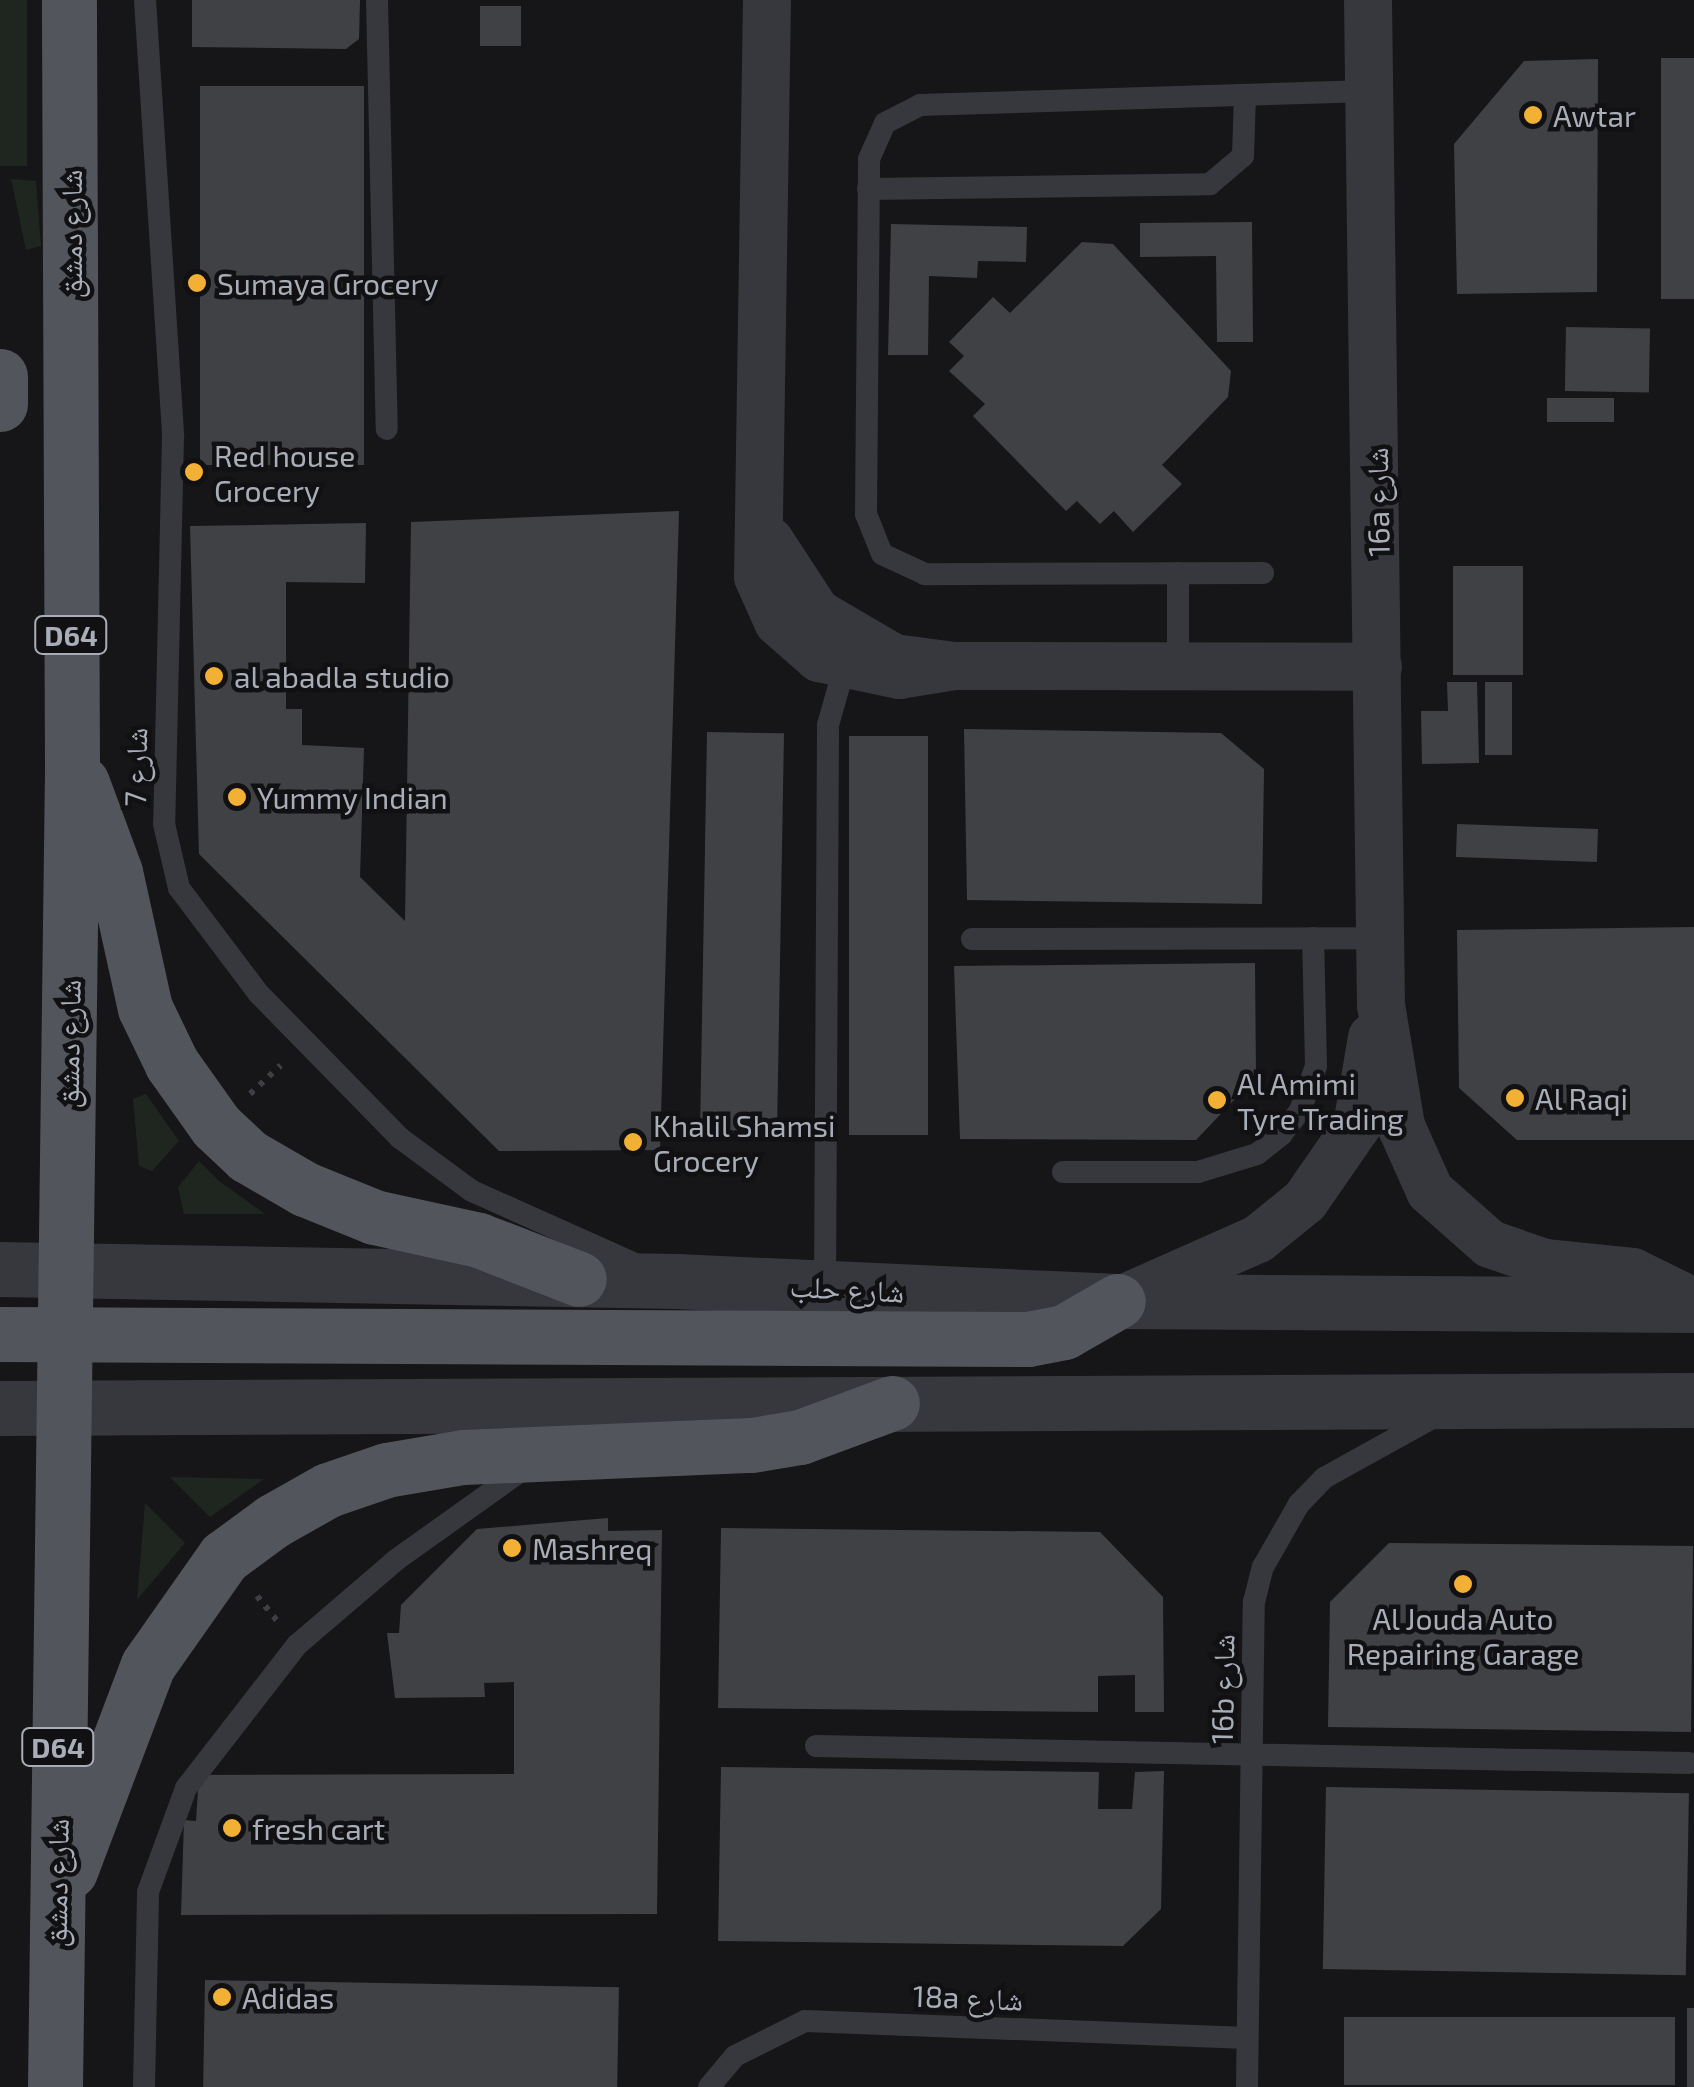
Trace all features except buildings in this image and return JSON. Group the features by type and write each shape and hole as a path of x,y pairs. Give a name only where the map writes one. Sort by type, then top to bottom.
{"main road":[{"name":"شارع دمشق","path":"56,2087 55,1912 72,763 68,0"},
{"path":"0,376 0,404"},
{"path":"72,763 115,872 145,1008 172,1064 216,1126 248,1156 305,1190 374,1216 479,1240 579,1279"},
{"path":"0,1334 1028,1339 1064,1332 1118,1301"},
{"path":"55,1912 148,1664 224,1557 328,1490 386,1470 544,1454 752,1445 800,1437 892,1404"}],"street":[{"path":"767,0 761,508 755,554 764,600 796,643 844,668 899,674 954,666"},
{"name":"16a شارع","path":"1368,0 1381,1005 1401,1126 1417,1168 1447,1212 1516,1256 1633,1272 1694,1304"},
{"path":"761,508 797,591 840,632 894,658 954,666 1378,667"},
{"name":"16a شارع","path":"1118,1301 1258,1238 1306,1201 1357,1126 1381,1005"},
{"name":"شارع حلب","path":"0,1269 676,1281 1118,1301 1694,1304"},
{"path":"0,1408 1694,1400"}],"lane":[{"name":"شارع 7","path":"145,0 173,437 168,858 197,918 304,1044 400,1138 472,1191 676,1281"},
{"path":"377,0 387,430"},
{"path":"1263,572 924,574 882,554 866,514 868,189 874,140 901,111 920,105 1369,91"},
{"path":"868,189 1210,184 1243,156 1245,96"},
{"path":"1178,573 1178,666"},
{"path":"825,1287 828,725 844,668"},
{"path":"1063,1172 1198,1172 1257,1154 1281,1135 1300,1111 1316,1066 1312,938"},
{"path":"972,939 1380,938"},
{"name":"16b شارع","path":"1247,2087 1254,1602 1278,1534 1299,1504 1339,1468 1469,1399"},
{"path":"144,2087 148,1892 165,1836 214,1746 298,1645 396,1560 544,1454"},
{"path":"816,1746 1689,1762"},
{"name":"18a شارع","path":"709,2087 735,2056 804,2021 1248,2038"}],"path":[{"path":"216,1126 304,1044"},
{"path":"224,1557 298,1645"}],"shaded area":[{"path":"0,0 27,0 27,166 0,166"},
{"path":"11,179 36,181 41,246 26,250"},
{"path":"146,1094 179,1141 152,1171 139,1166 133,1099"},
{"path":"199,1161 219,1181 265,1214 184,1214 178,1187"},
{"path":"171,1477 264,1479 210,1517"},
{"path":"145,1503 185,1543 137,1600"}],"place":[{"name":"Awtar","path":"1533,115"},
{"name":"Sumaya Grocery","path":"197,283"},
{"name":"Red house Grocery","path":"194,472"},
{"name":"al abadla studio","path":"214,676"},
{"name":"Yummy Indian","path":"237,797"},
{"name":"Al Raqi","path":"1515,1098"},
{"name":"Al Amimi Tyre Trading","path":"1217,1100"},
{"name":"Khalil Shamsi Grocery","path":"633,1142"},
{"name":"Mashreq","path":"512,1548"},
{"name":"Al Jouda Auto Repairing Garage","path":"1463,1584"},
{"name":"fresh cart","path":"232,1828"},
{"name":"Adidas","path":"222,1997"}]}
